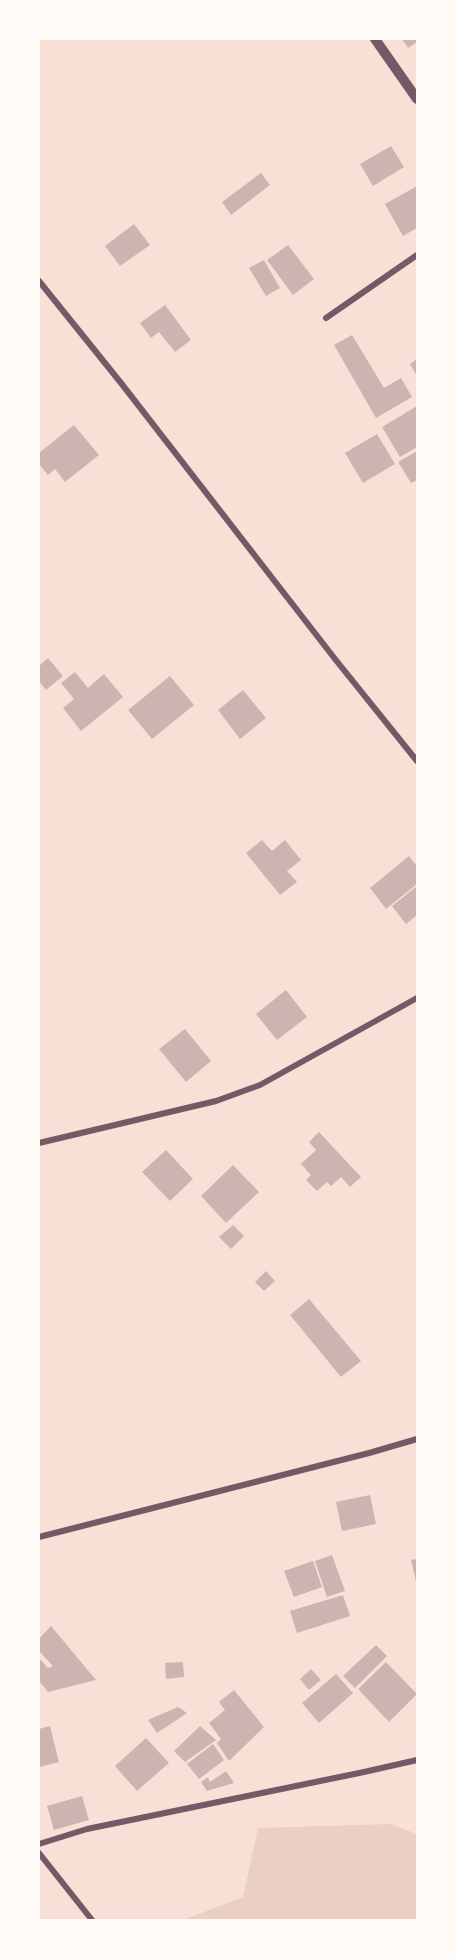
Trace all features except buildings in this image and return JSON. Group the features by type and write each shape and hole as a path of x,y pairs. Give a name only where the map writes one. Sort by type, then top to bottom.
{"street":[{"path":"375,39 417,99"},
{"path":"326,318 417,255"},
{"path":"39,280 417,761"},
{"path":"39,1143 216,1101 260,1085 417,998"},
{"path":"39,1537 417,1439"},
{"path":"39,1844 87,1829 417,1760"},
{"path":"39,1853 92,1920"}],"shaded area":[{"path":"391,1824 417,1834 417,1920 183,1920 243,1897 258,1828"}]}
